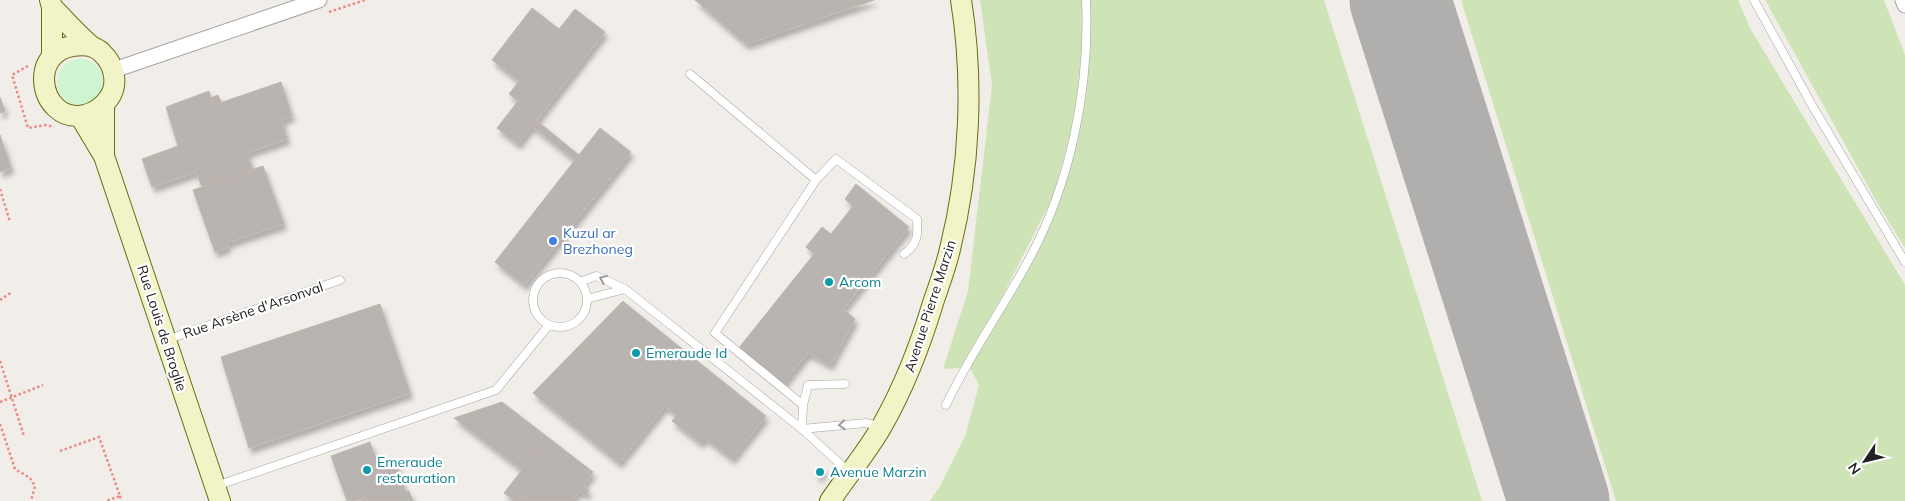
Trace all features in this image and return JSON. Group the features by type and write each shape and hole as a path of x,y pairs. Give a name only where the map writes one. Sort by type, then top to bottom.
{"street":[{"path":"104,105 93,113 80,116 67,114 55,106 47,96 43,83 44,70 52,56 63,48 76,44 90,46 101,51 114,70 319,0"},
{"name":"Avenue Pierre Marzin","path":"830,501 881,426 906,377 923,335 950,249 964,170 968,93 967,54 961,0"},
{"path":"1903,0 1905,5"},
{"path":"51,3 90,46"},
{"path":"51,3 52,56"},
{"name":"Rue Louis de Broglie","path":"104,156 104,105 112,95 115,82 114,70"},
{"name":"Rue Louis de Broglie","path":"80,116 104,156 217,494"}],"lane":[{"path":"946,405 967,365 1028,262 1054,207 1072,149 1083,82 1086,0"},
{"path":"1754,0 1813,107 1905,262"},
{"path":"690,74 816,180"},
{"path":"804,405 715,333 816,180 836,159 917,219 918,235 913,248 904,254"},
{"path":"557,274 573,276 580,282 588,299 582,316 576,323 567,327 549,325 536,312 534,304 536,288 548,276 557,274"},
{"path":"580,282 596,276 625,289 802,429 850,473"},
{"name":"Rue Arsène d'Arsonval","path":"166,340 340,280"},
{"path":"588,299 625,289"},
{"path":"217,494 496,390 549,325"},
{"path":"802,429 808,385 845,384"},
{"path":"802,429 866,423 881,426"}],"path":[{"path":"0,189 10,222"},
{"path":"0,300 12,292"},
{"path":"0,362 24,436"},
{"path":"0,402 43,385"},
{"path":"0,424 15,469 30,478 35,486 31,501"},
{"path":"60,451 99,436 121,501"},
{"path":"106,501 120,496"}],"green space":[{"path":"980,0 1082,0 1083,41 1074,120 1053,197 1002,297 960,368 943,369 968,291 992,85"},
{"path":"1088,0 1324,0 1482,501 930,501 940,486 965,436 979,385 970,368 1056,212 1077,140 1090,46"},
{"path":"1461,0 1738,0 1750,28 1905,285 1905,501 1616,501"},
{"path":"1765,0 1884,0 1905,55 1905,248 1879,206"},
{"path":"80,59 93,63 99,69 103,82 99,95 93,101 80,105 67,101 61,95 57,82 61,69 67,63"}],"building":[{"path":"695,0 874,0 746,44"},
{"path":"532,8 559,29 575,9 605,32 532,126 511,110 518,101 509,94 519,81 492,60"},
{"path":"281,82 292,116 282,120 287,139 247,153 253,170 202,187 196,172 152,187 142,159 178,146 166,107 209,91 214,105"},
{"path":"218,95 221,102 214,105 211,98"},
{"path":"0,97 5,111 0,113"},
{"path":"511,110 532,126 518,144 497,128"},
{"path":"536,120 579,155 575,160 532,126"},
{"path":"600,128 631,152 524,285 495,262"},
{"path":"0,135 11,168 0,172"},
{"path":"263,166 284,224 227,243 228,247 215,252 193,190"},
{"name":"Arcom","path":"856,184 909,227 843,309 855,319 830,365 808,353 782,385 738,349 814,254 806,247 822,227 831,234 853,206 845,199"},
{"path":"623,301 625,303 545,403 533,393"},
{"name":"Emeraude Id","path":"625,303 766,416 732,459 705,438 700,443 672,421 677,415 665,406 619,463 545,403"},
{"path":"380,304 410,393 249,448 221,357"},
{"path":"502,402 558,445 548,458 537,450 522,470 454,418"},
{"name":"Emeraude restauration","path":"370,442 378,464 394,458 406,492 409,491 413,501 368,501 367,499 347,501 331,456"},
{"path":"558,445 593,472 583,486 589,491 585,495 579,491 572,501 520,501 525,495 511,484 537,450 548,458"},
{"name":"Avenue Marzin","path":"821,467 825,470 819,477 815,474"},
{"path":"511,484 525,495 520,501 515,501 504,493"}],"runway":[{"path":"1400,0 1559,501"}],"place":[{"name":"Kuzul ar Brezhoneg","path":"553,241"},
{"name":"Arcom","path":"829,282"},
{"name":"Emeraude Id","path":"636,353"},
{"name":"Emeraude restauration","path":"367,470"},
{"name":"Avenue Marzin","path":"820,472"}]}
